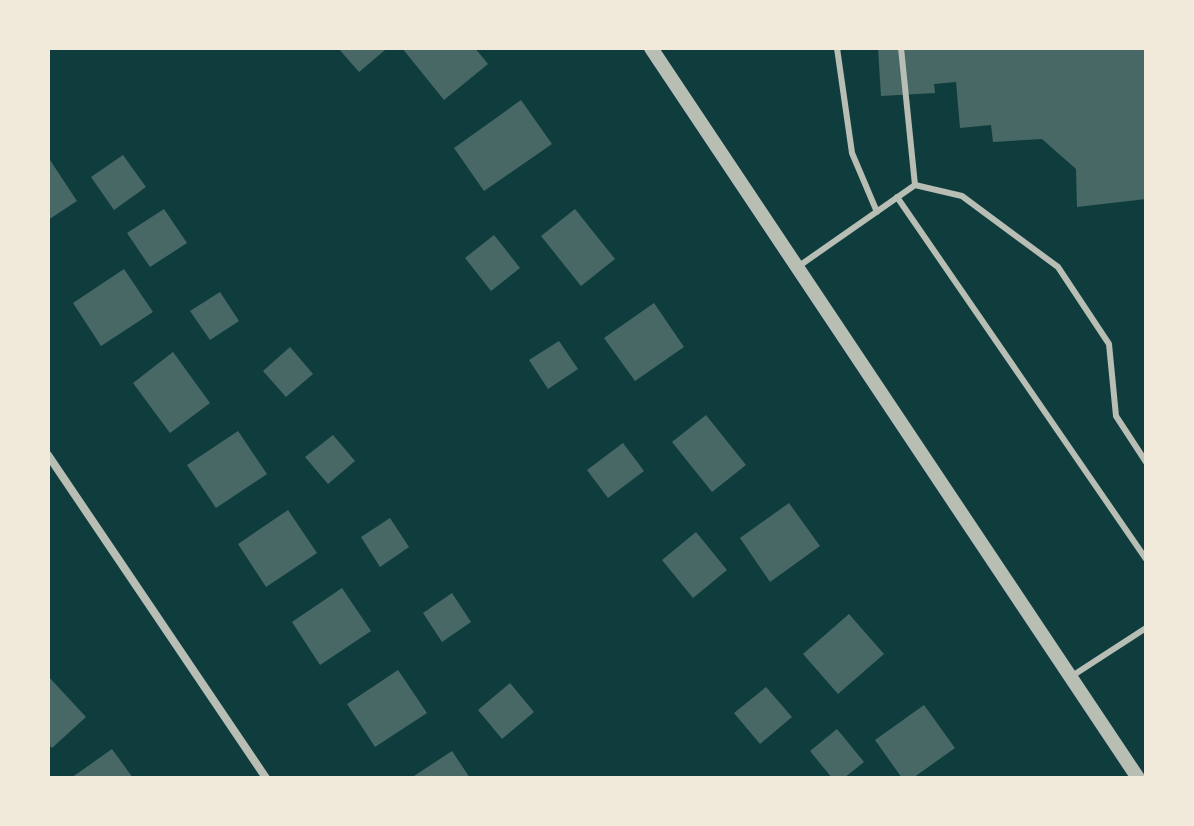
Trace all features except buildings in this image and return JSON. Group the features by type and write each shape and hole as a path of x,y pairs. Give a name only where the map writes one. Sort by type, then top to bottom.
{"street":[{"path":"651,48 1138,778"},
{"path":"48,455 266,778"}],"lane":[{"path":"837,48 852,153 877,212"},
{"path":"901,48 915,185"},
{"path":"797,267 915,185 962,196 1058,267 1109,344 1116,416 1146,462"},
{"path":"897,197 1146,559"},
{"path":"1070,677 1146,628"}]}
